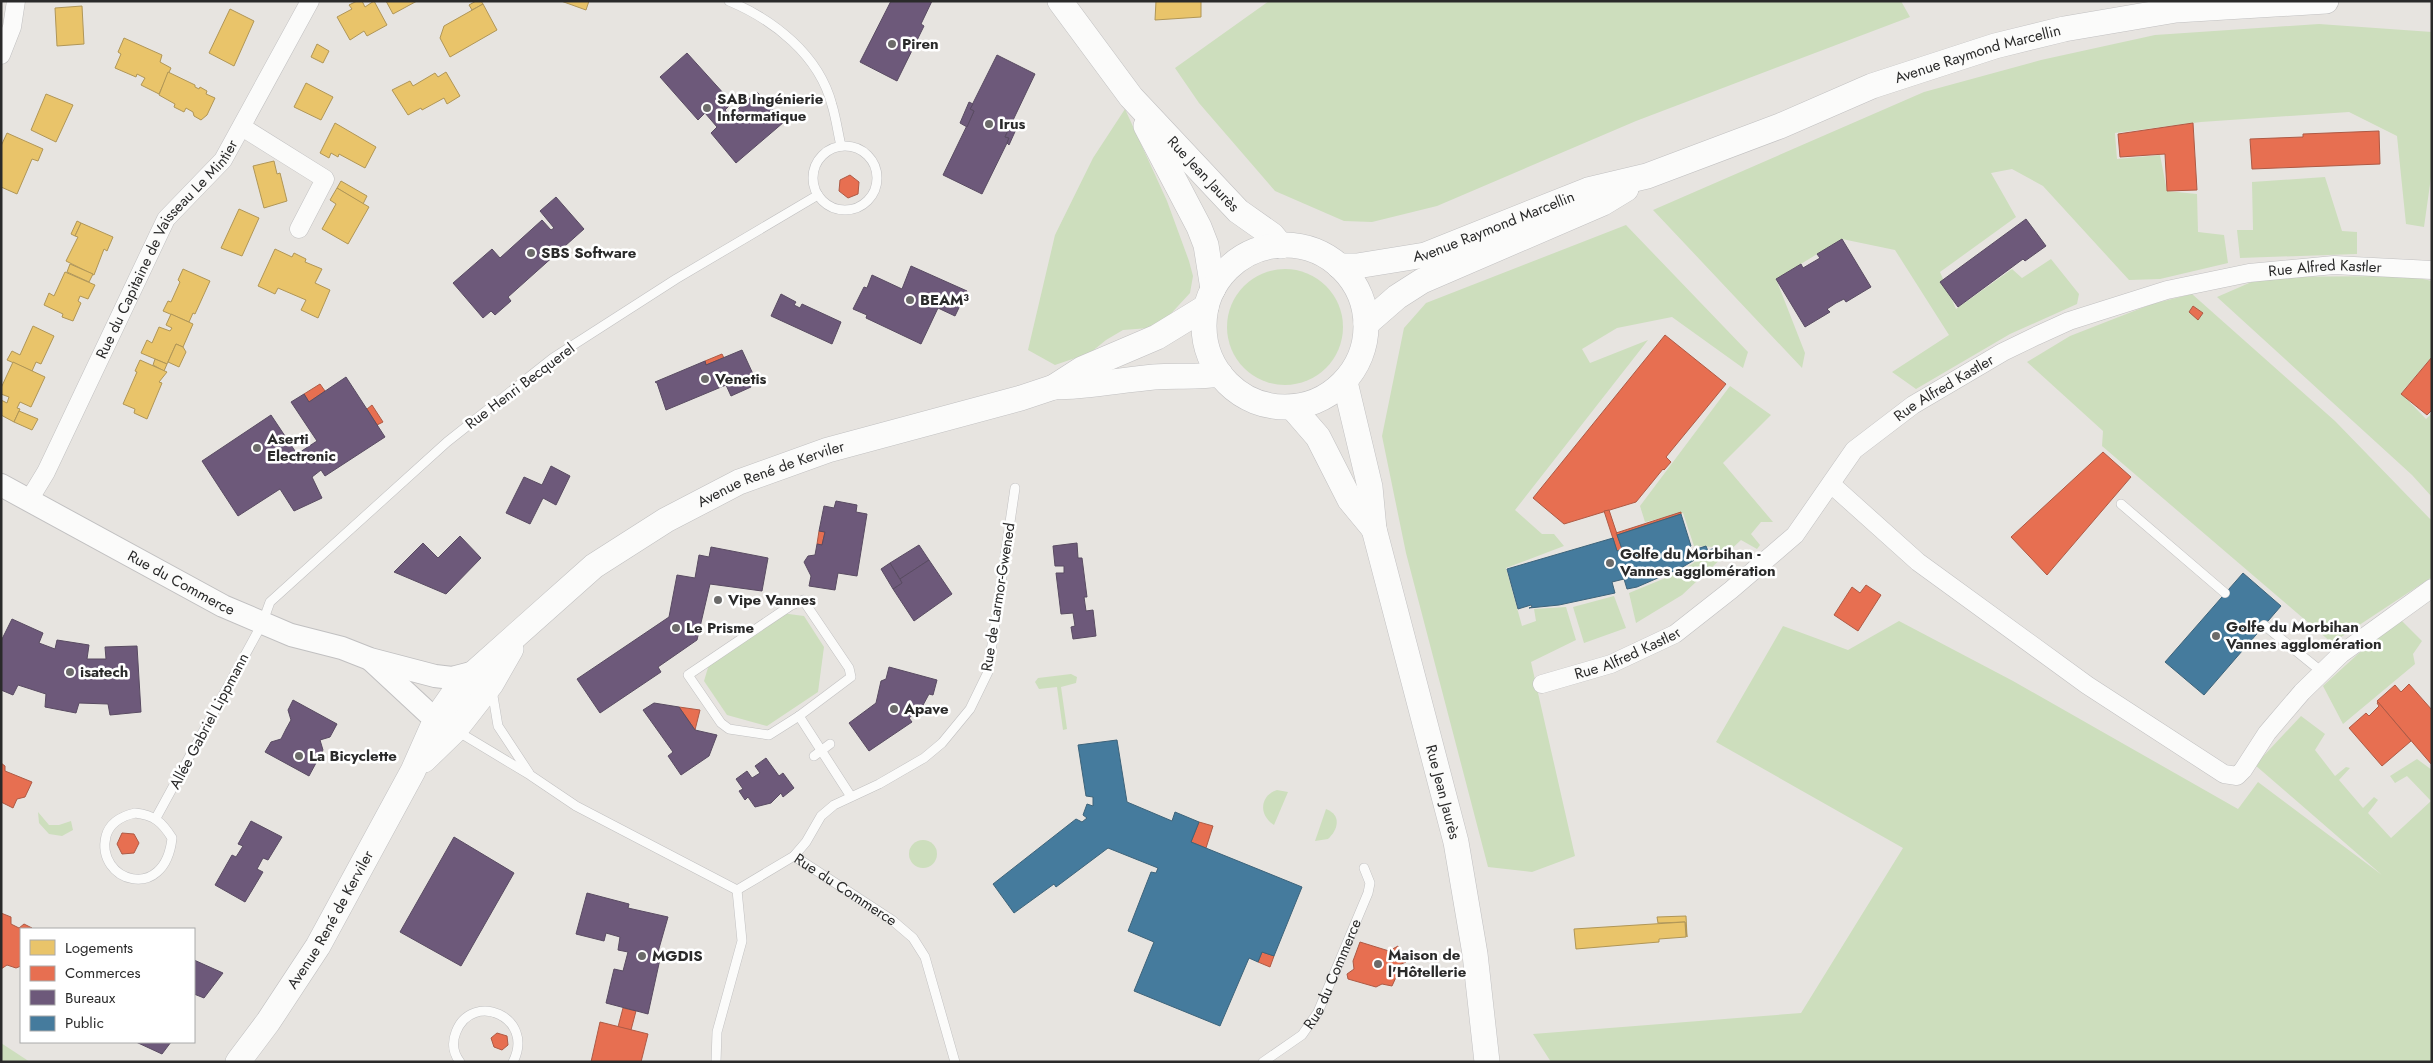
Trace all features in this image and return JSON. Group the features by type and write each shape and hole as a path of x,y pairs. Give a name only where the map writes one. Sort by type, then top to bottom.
{"main road":[{"name":"Rue Jean Jaurès","path":"1060,1 1131,97 1238,211 1272,235 1280,246"},
{"name":"Avenue Raymond Marcellin","path":"1339,266 1367,264 1425,255 1588,190 1647,176 1771,129 1872,86 1995,46 2064,29 2176,10 2326,1"},
{"name":"Rue Jean Jaurès","path":"1131,97 1199,227 1206,245 1210,298"},
{"name":"Avenue Raymond Marcellin","path":"1366,324 1397,297 1422,281 1603,203 1647,176"},
{"path":"1280,246 1312,250 1339,266 1354,283 1363,303 1366,324 1364,345 1357,365 1345,382 1329,395 1311,404 1292,407 1264,405 1240,394 1220,374 1211,359 1206,342 1204,325 1210,298 1225,272 1241,259 1260,250 1280,246"},
{"name":"Avenue René de Kerviler","path":"238,1062 268,1022 318,946 413,771 445,725 520,631 594,566 666,520 739,482 828,450 1021,398 1054,387 1082,369 1158,337 1210,298"},
{"name":"Avenue René de Kerviler","path":"1054,387 1086,387 1154,377 1206,377 1220,374"},
{"name":"Rue Jean Jaurès","path":"1345,382 1370,487 1374,529 1456,842 1475,954 1487,1062"},
{"name":"Rue Jean Jaurès","path":"1292,407 1318,437 1350,500 1374,529"}],"street":[{"path":"1,55 12,27 16,1"},
{"name":"Rue du Capitaine de Vaisseau Le Mintier","path":"29,500 46,472 166,220 223,160 310,1"},
{"path":"242,127 325,179 299,229"},
{"name":"Rue Alfred Kastler","path":"1542,684 1611,664 1675,634 1732,590 1795,535 1854,450 1913,405 2003,352 2069,321 2167,290 2249,273 2334,265 2432,270"},
{"path":"1831,484 1918,562 2088,685 2224,774 2237,776 2243,770 2267,733 2322,672 2373,629 2432,588"},
{"name":"Rue du Commerce","path":"1,485 223,606 291,636 342,648 370,659 414,671 452,678 483,678"},
{"name":"Rue du Commerce","path":"370,659 391,681 445,725"}],"lane":[{"path":"729,1 776,26 790,39 817,71 832,104 841,146"},
{"path":"841,146 861,150 869,157 877,175 873,193 862,205 846,210 830,207 818,196 812,178 818,160 832,149 841,146"},
{"name":"Rue Henri Becquerel","path":"262,624 270,602 447,442 553,358 676,279 818,196"},
{"name":"Rue de Larmor-Gwened","path":"794,856 806,842 821,816 834,805 879,784 924,758 942,743 970,709 988,672 1015,488"},
{"path":"2121,504 2225,593"},
{"path":"803,600 849,668 851,677 799,716 769,735 728,729 720,723 688,675 790,606 803,600"},
{"name":"Allée Gabriel Lippmann","path":"156,818 262,624"},
{"path":"2264,625 2322,672"},
{"name":"Rue du Commerce","path":"483,678 498,726 530,775"},
{"path":"799,716 818,754 850,796"},
{"name":"Rue du Commerce","path":"445,725 530,775 576,806 737,890 794,856 892,920 913,938 925,956 955,1062"},
{"path":"818,754 830,744"},
{"path":"135,813 146,814 156,818 172,838 167,861 161,869 144,879 132,879 120,874 106,856 105,844 108,832 114,822 124,815 135,813"},
{"name":"Rue du Commerce","path":"1263,1062 1302,1035 1318,1012 1368,893 1370,883 1364,868"},
{"path":"716,1062 717,1032 742,941 737,890"},
{"path":"460,1062 454,1047 454,1037 458,1026 468,1016 482,1011 501,1014 510,1020 516,1030 519,1041 513,1062"}],"green space":[{"path":"1269,1 1901,1 1910,17 1636,121 1437,206 1372,222 1344,221 1275,191 1199,103 1175,68"},
{"path":"2319,24 2432,32 2432,170 2424,227 2406,224 2397,136 2349,112 2201,122 2115,133 2117,159 2160,155 2167,191 2197,194 2198,232 2224,235 2228,263 2160,279 2129,280 2043,186 2012,169 1991,173 2016,217 1940,272 1956,309 2012,269 2022,278 2051,259 2079,294 2077,304 2010,334 1916,389 1892,372 1949,335 1895,250 1842,239 1776,279 1805,353 1802,368 1653,210 1924,92 2041,60 2155,35"},
{"path":"1125,109 1167,201 1189,261 1193,276 1190,293 1166,319 1149,328 1123,330 1106,340 1090,353 1055,365 1028,350 1055,235 1093,158"},
{"path":"2325,177 2342,231 2357,232 2357,254 2240,258 2237,230 2253,230 2252,182"},
{"path":"1626,225 1748,352 1743,368 1672,317 1617,328 1582,349 1590,363 1648,340 1515,510 1542,534 1554,534 1564,546 1506,568 1522,626 1536,621 1534,609 1566,607 1576,640 1531,662 1575,856 1532,872 1488,867 1406,553 1382,436 1404,328 1426,303"},
{"path":"1285,269 1307,274 1326,286 1338,305 1343,327 1338,349 1326,368 1307,380 1285,385 1263,380 1244,368 1232,349 1227,327 1232,305 1244,286 1263,274"},
{"path":"2409,276 2432,281 2432,357 2401,393 2426,419 2432,413 2432,497 2412,475 2217,297 2263,277"},
{"path":"2192,294 2335,421 2432,521 2432,577 2332,643 2102,446 2103,431 2027,362 2070,336 2152,304"},
{"path":"1730,386 1771,415 1723,463 1773,522 1761,522 1751,534 1760,545 1757,549 1741,540 1682,595 1636,623 1629,593 1680,572 1717,547 1694,546 1683,513 1645,522 1640,506"},
{"path":"1614,596 1626,628 1584,643 1573,607"},
{"path":"781,613 804,616 824,647 818,692 767,726 727,715 704,681 710,661"},
{"path":"2401,620 2422,641 2413,654 2415,664 2343,724 2323,686 2358,654"},
{"path":"1899,621 2013,681 2238,809 2258,782 2382,875 2255,765 2301,716 2325,734 2315,750 2335,776 2346,767 2350,768 2339,780 2363,808 2374,797 2378,800 2368,813 2391,838 2431,801 2407,776 2395,783 2390,776 2417,759 2432,770 2432,1062 1551,1062 1533,1034 1801,1013 1903,848 1716,742 1783,626 1848,650"},
{"path":"1071,674 1077,677 1076,683 1061,687 1067,729 1063,730 1057,687 1039,689 1035,682 1038,678"},
{"path":"1277,790 1288,792 1274,825 1266,817 1263,806 1267,797"},
{"path":"1326,809 1334,815 1337,823 1336,827 1328,839 1315,841"},
{"path":"38,812 49,825 59,825 71,821 73,830 62,836 49,834 39,823"},
{"path":"923,840 933,844 937,854 933,864 923,868 913,864 909,854 913,844"},
{"path":"1,1043 30,1062 1,1062"}],"building: Logements":[{"path":"362,1 365,7 374,1 387,25 367,36 364,31 350,40 337,17 352,9 349,5"},
{"path":"386,1 417,1 393,14"},
{"path":"476,1 481,1 483,4 472,10 469,5"},
{"path":"561,1 589,1 586,10"},
{"path":"1156,1 1201,1 1201,17 1155,20"},
{"path":"483,4 497,30 450,57 440,38 444,26"},
{"path":"82,6 84,44 57,46 55,8"},
{"path":"230,9 254,21 234,66 209,53"},
{"path":"124,38 162,55 160,62 171,68 159,94 141,85 145,78 137,74 136,77 115,68 121,54 118,52"},
{"path":"317,44 329,51 323,63 311,57"},
{"path":"168,72 195,85 199,89 200,87 207,91 206,94 215,98 207,115 201,120 194,116 193,112 186,108 184,112 174,107 175,104 159,95"},
{"path":"446,72 460,96 447,104 444,98 408,115 392,90 410,81 413,86 435,73 438,77"},
{"path":"306,83 333,97 321,120 294,107"},
{"path":"46,94 73,105 56,142 31,130"},
{"path":"335,123 376,147 365,168 339,154 338,157 331,153 329,158 320,153"},
{"path":"7,133 43,149 38,161 32,159 17,194 1,187 1,146"},
{"path":"274,161 277,174 280,173 287,201 264,208 253,166"},
{"path":"341,181 367,196 363,204 337,188"},
{"path":"337,188 369,207 348,244 322,229 336,204 330,200"},
{"path":"239,209 259,218 242,256 221,248"},
{"path":"77,221 81,223 75,236 71,234"},
{"path":"81,223 113,237 107,251 104,249 94,275 66,261 78,237 75,236"},
{"path":"275,249 292,257 294,253 306,259 305,262 322,269 315,283 330,290 318,318 301,310 306,300 278,288 275,294 258,286"},
{"path":"70,264 93,274 89,282 67,272"},
{"path":"183,269 210,281 195,314 193,313 189,322 163,311 168,301 171,302 180,282 178,280"},
{"path":"65,272 95,285 88,299 80,296 78,301 81,303 73,321 62,317 63,314 44,305 49,293 54,296"},
{"path":"171,314 193,324 183,347 176,344 167,364 141,353 147,340 152,343 159,327 170,331 172,328 166,325"},
{"path":"33,326 54,336 41,364 36,362 32,371 7,360 12,351 20,355"},
{"path":"176,344 183,347 186,352 179,367 168,362"},
{"path":"155,359 167,364 164,371 153,365"},
{"path":"140,360 167,372 159,382 162,383 147,419 134,413 135,409 123,404 137,372 135,371"},
{"path":"13,362 45,377 31,407 20,402 17,408 20,409 14,422 1,415 1,400 7,403 9,397 1,394 1,388"},
{"path":"19,411 38,419 32,430 14,422"},
{"path":"1686,916 1687,937 1685,922 1658,923 1657,917"},
{"path":"1685,922 1686,937 1659,939 1659,942 1576,949 1574,929"}],"building: Commerces":[{"path":"2193,123 2197,190 2167,191 2165,154 2120,157 2118,134"},
{"path":"2379,131 2380,164 2252,169 2250,139 2303,137 2303,134"},
{"path":"850,175 859,182 858,194 848,198 839,191 840,180"},
{"path":"2193,306 2203,313 2198,320 2189,312"},
{"path":"1665,335 1726,384 1666,457 1671,462 1636,502 1564,524 1533,498"},
{"path":"722,354 724,358 706,365 705,361"},
{"path":"2432,357 2432,410 2427,415 2401,394"},
{"path":"320,384 325,391 309,402 304,394"},
{"path":"372,405 383,422 377,425 367,409"},
{"path":"2103,452 2131,477 2047,575 2011,537"},
{"path":"1609,510 1622,549 1617,551 1604,511"},
{"path":"1681,512 1681,514 1617,535 1616,533"},
{"path":"819,531 825,532 822,545 817,544"},
{"path":"1866,585 1881,595 1858,631 1834,615 1852,587 1860,593"},
{"path":"2409,684 2432,710 2432,765 2377,701 2395,685 2401,692"},
{"path":"2378,702 2411,741 2382,766 2349,728 2366,713 2369,716 2379,706"},
{"path":"679,707 700,710 695,730"},
{"path":"1,763 5,766 5,771 32,782 25,797 17,799 13,808 1,802"},
{"path":"1199,822 1213,826 1206,848 1191,842"},
{"path":"122,833 134,834 139,843 134,853 122,854 117,844"},
{"path":"1,913 11,917 11,924 19,928 24,924 32,928 20,928 20,966 16,968 7,965 1,969"},
{"name":"Maison de l'Hôtellerie","path":"1360,942 1389,951 1398,946 1406,962 1399,965 1402,974 1397,975 1392,986 1382,984 1376,987 1348,979 1347,974 1354,969 1353,961"},
{"path":"1262,952 1274,956 1270,967 1258,962"},
{"path":"623,1008 636,1011 631,1030 618,1027"},
{"path":"600,1022 648,1034 641,1062 591,1062"},
{"path":"497,1033 507,1036 508,1045 502,1050 494,1047 491,1038"}],"building: Bureaux":[{"name":"Piren","path":"891,1 932,1 921,24 924,26 897,81 860,62"},
{"name":"SAB Ingénierie Informatique","path":"687,53 725,95 722,98 729,106 725,110 730,116 757,92 784,122 736,163 711,133 717,127 705,113 698,120 660,77"},
{"name":"Irus","path":"997,55 1035,74 1005,137 1009,138 1007,143 982,194 943,175 974,111 970,109"},
{"path":"969,102 973,104 970,109 974,111 967,127 960,123"},
{"path":"1012,122 1018,125 1009,145 1007,143 1009,138 1005,137"},
{"name":"SBS Software","path":"556,197 584,229 508,297 511,301 495,315 491,311 483,318 453,283 492,249 500,258 542,220 551,230 554,228 540,211"},
{"path":"2026,219 2046,246 2025,261 2023,259 1958,307 1940,282"},
{"path":"1842,239 1871,287 1846,302 1844,299 1836,303 1827,309 1830,312 1805,327 1776,279 1801,264 1803,268 1820,258 1817,254"},
{"name":"BEAM³","path":"911,266 967,291 955,316 938,308 921,344 866,318 867,315 853,309 864,287 867,288 872,275 902,289"},
{"path":"781,294 796,302 794,305 800,308 802,304 841,322 832,344 771,316"},
{"name":"Venetis","path":"742,350 753,374 747,377 751,387 731,396 726,385 666,410 655,382 705,361 706,365"},
{"name":"Aserti Electronic","path":"346,377 385,437 325,476 321,470 312,477 322,498 294,511 280,489 238,516 202,461 271,415 297,454 317,441 291,402 304,394 309,402"},
{"path":"551,466 570,476 556,505 543,498 530,524 506,513 524,477 542,485"},
{"path":"836,501 857,505 856,512 867,514 857,576 838,573 835,590 809,586 811,576 804,562 808,556 815,555 817,544 822,545 825,532 819,531 824,506 834,508"},
{"path":"460,536 481,558 446,594 394,572 423,543 438,558"},
{"path":"1077,543 1078,558 1082,558 1087,597 1084,597 1086,611 1093,610 1096,636 1073,639 1071,627 1075,626 1073,613 1061,614 1056,573 1064,573 1064,566 1055,566 1053,546"},
{"path":"919,545 929,560 900,579 890,563"},
{"name":"Le Prisme","path":"711,547 768,558 762,591 710,584 697,640 658,667 661,672 600,713 577,679 669,617 677,575 695,578 699,555 709,557"},
{"path":"929,560 952,594 914,621 893,589 902,583 900,579"},
{"path":"890,563 902,583 893,589 881,569"},
{"name":"isatech","path":"12,619 43,633 39,643 55,649 57,640 89,645 87,659 106,659 105,647 137,646 141,712 110,715 108,704 79,703 76,713 45,707 46,694 18,685 13,695 1,690 1,641"},
{"name":"Apave","path":"889,667 937,680 933,695 929,694 922,707 909,718 912,722 869,751 849,723 876,703 881,681 886,679"},
{"path":"293,700 337,724 330,737 320,740 323,750 309,776 265,752 271,742 281,739 291,720 288,710"},
{"path":"654,703 679,707 695,730 717,735 709,756 681,775 668,756 673,752 643,710"},
{"path":"766,758 779,776 783,773 794,788 783,797 781,793 771,803 755,807 748,797 745,800 739,791 743,789 736,779 747,771 752,778 760,773 755,766"},
{"path":"251,821 282,837 268,860 263,858 257,869 263,872 245,902 215,885 232,855 236,857 243,846 238,844"},
{"path":"454,837 514,873 461,966 400,932"},
{"name":"MGDIS","path":"587,893 629,904 628,908 668,917 656,959 660,959 648,1014 606,1003 614,969 623,971 628,952 618,950 620,937 606,933 604,941 576,934"},
{"path":"195,960 223,973 204,998 195,994"},
{"path":"138,1043 170,1043 162,1054"}],"building: Public":[{"name":"Golfe du Morbihan - Vannes agglomération","path":"1681,514 1691,546 1689,547 1690,551 1706,546 1708,551 1718,546 1681,568 1637,587 1627,589 1624,579 1612,582 1615,593 1559,605 1529,608 1532,607 1531,605 1518,609 1507,569 1613,538 1617,551 1622,549 1617,535"},
{"path":"2243,573 2281,606 2204,695 2165,662"},
{"path":"1117,740 1127,802 1172,821 1175,812 1199,822 1191,842 1302,887 1274,956 1262,952 1258,962 1249,958 1220,1026 1134,991 1154,942 1128,931 1151,872 1156,873 1158,868 1108,848 1056,887 1054,884 1014,913 993,884 1076,819 1082,822 1087,818 1083,815 1087,804 1093,806 1093,797 1086,796 1078,745"}],"place":[{"name":"Piren","path":"892,44"},
{"name":"SAB Ingénierie Informatique","path":"707,108"},
{"name":"Irus","path":"989,124"},
{"name":"SBS Software","path":"531,253"},
{"name":"BEAM³","path":"910,300"},
{"name":"Venetis","path":"705,379"},
{"name":"Aserti Electronic","path":"257,448"},
{"name":"Golfe du Morbihan - Vannes agglomération","path":"1610,563"},
{"name":"Vipe Vannes","path":"718,600"},
{"name":"Le Prisme","path":"676,628"},
{"name":"Golfe du Morbihan Vannes agglomération","path":"2216,636"},
{"name":"isatech","path":"70,672"},
{"name":"Apave","path":"894,709"},
{"name":"La Bicyclette","path":"299,756"},
{"name":"MGDIS","path":"642,956"},
{"name":"Maison de l'Hôtellerie","path":"1378,964"}]}
